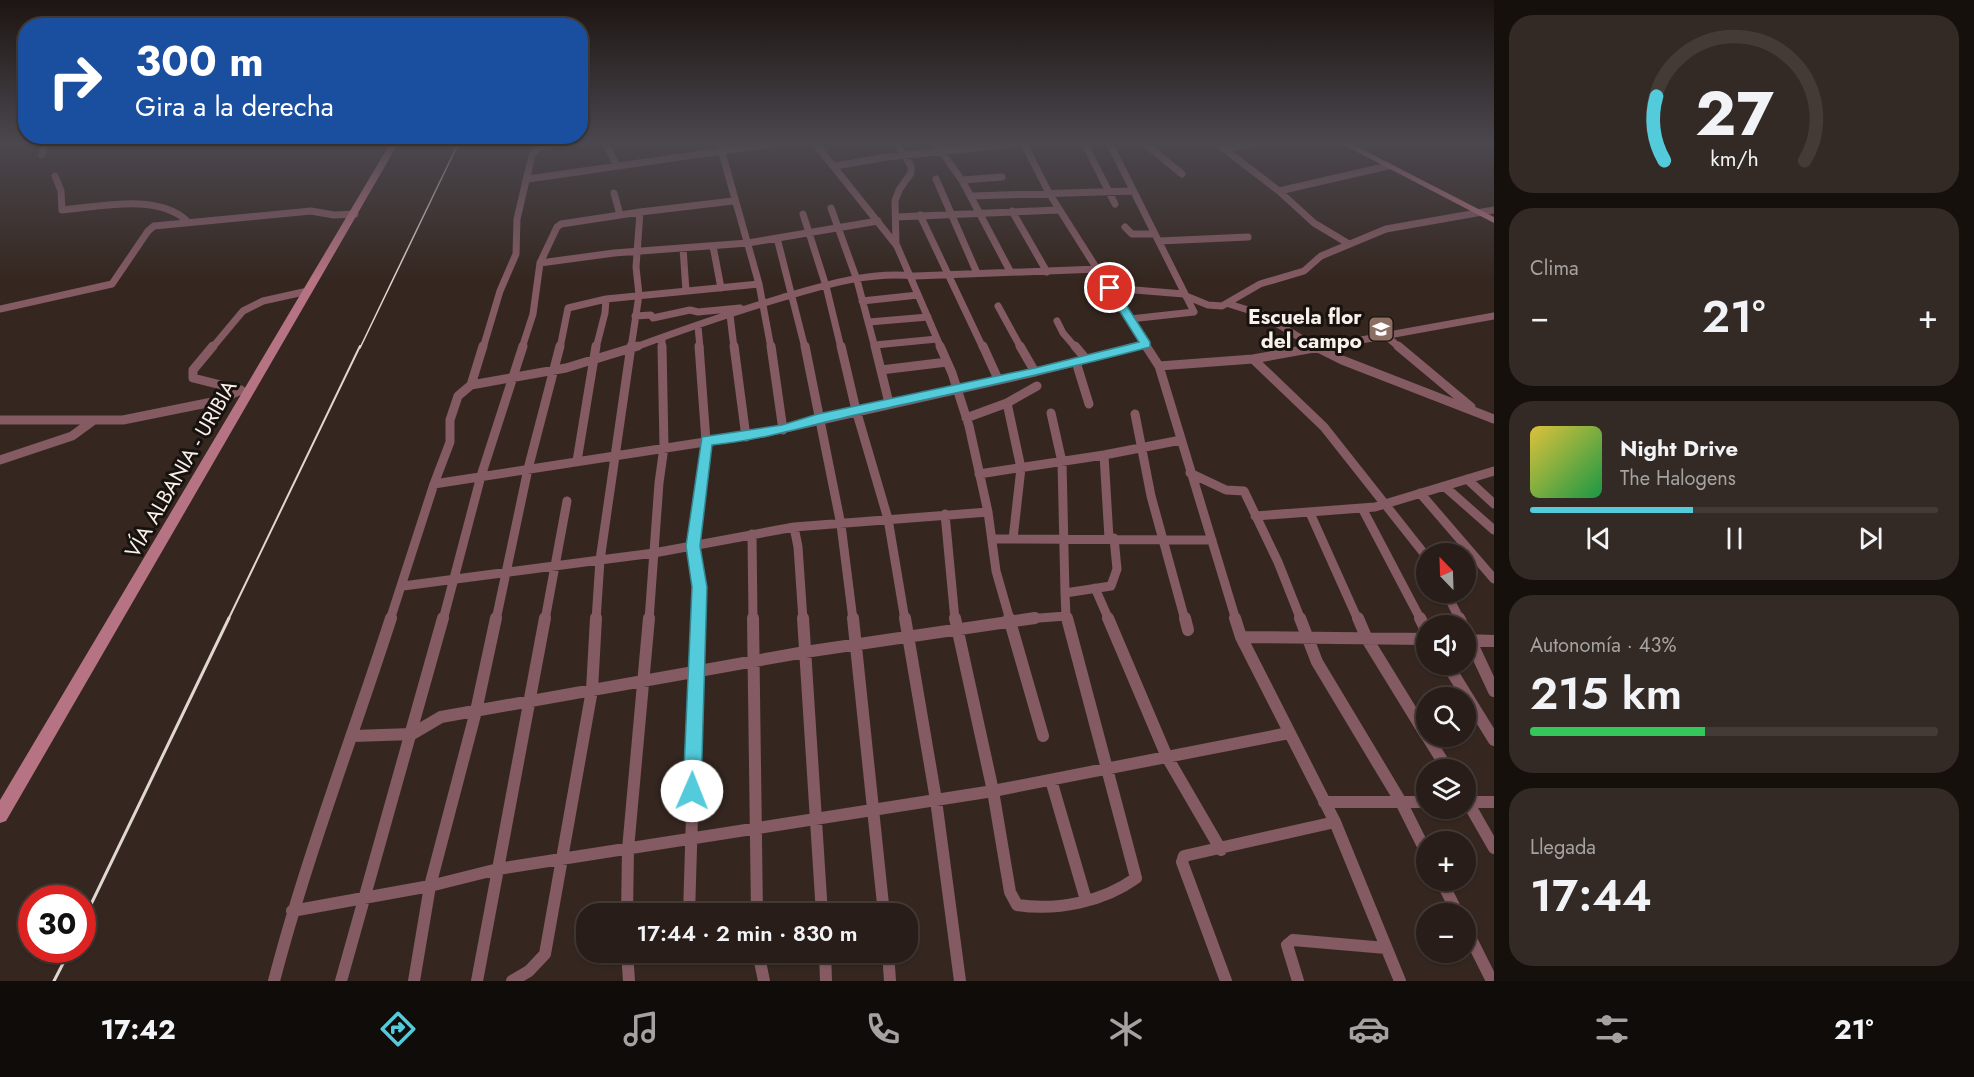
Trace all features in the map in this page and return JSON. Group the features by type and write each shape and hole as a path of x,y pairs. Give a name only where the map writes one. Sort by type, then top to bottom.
{"main road":[{"name":"VÍA ALBANIA - URIBIA","path":"0,815 245,390 370,188"},
{"path":"1431,188 1494,220"}],"street":[{"path":"60,188 62,210 142,204 177,212 186,220 185,222"},
{"path":"471,385 500,291 516,254 517,219 526,188"},
{"path":"730,188 759,285 775,367 783,430"},
{"path":"852,188 897,246 957,387 988,512 996,571 1042,736"},
{"path":"897,246 895,201 901,188"},
{"path":"940,188 977,273"},
{"path":"966,188 1010,271"},
{"path":"1046,188 1159,366 1241,637 1335,822 1400,981"},
{"path":"1106,188 1115,204"},
{"path":"1130,319 1194,312 1131,188"},
{"path":"1275,188 1314,223 1350,244"},
{"path":"1279,191 1293,188"},
{"path":"971,196 1133,191"},
{"path":"614,193 620,215"},
{"path":"341,981 412,734 481,476 510,379 533,314 540,263 556,227 561,224 640,212 733,201"},
{"path":"831,208 858,277 862,301 890,402"},
{"path":"896,217 1059,210"},
{"path":"1110,288 1185,295 1217,307 1229,304 1260,284 1304,271 1310,267 1314,259 1404,225 1451,219 1494,210"},
{"path":"0,309 112,284 132,259 148,231 154,226 311,211 334,215 355,214"},
{"path":"1012,211 1047,272"},
{"path":"512,981 529,976 545,954 564,859 592,690 600,560 639,295 637,252 640,212"},
{"path":"803,214 811,233 826,286 856,410 888,519 936,800 960,981"},
{"path":"920,215 946,275 998,379"},
{"path":"540,263 748,243 878,221"},
{"path":"1125,227 1131,234 1155,234"},
{"path":"1159,241 1248,237"},
{"path":"777,238 793,294 841,525 856,644 883,903"},
{"path":"713,246 721,288"},
{"path":"683,248 686,291"},
{"path":"274,981 292,911 353,736 434,484 450,442 450,420 458,396 471,385 592,362 793,294 858,277 907,273 915,276 1098,269"},
{"path":"414,981 430,886 476,711 528,469 555,370 567,308 606,299 639,295 759,285"},
{"path":"245,390 193,378 193,370 230,326 233,317 253,305 308,291"},
{"path":"862,301 918,295"},
{"path":"577,461 592,362 605,313 606,299"},
{"path":"1229,304 1261,314 1304,341 1342,360 1494,419"},
{"path":"998,306 1035,372"},
{"path":"636,316 651,315 653,318 690,310 698,312 752,308"},
{"path":"730,315 746,437"},
{"path":"1159,366 1253,359 1494,316"},
{"path":"869,322 928,317"},
{"path":"1057,321 1063,333 1086,359"},
{"path":"689,903 699,587 693,546 706,441 698,326"},
{"path":"1384,336 1494,424"},
{"path":"627,903 628,849 645,681 664,447 662,339"},
{"path":"875,345 937,339"},
{"path":"434,484 616,454 783,430 818,419 957,387 1035,372 1146,344"},
{"path":"1253,359 1324,427 1416,543"},
{"path":"881,370 947,362"},
{"path":"1076,362 1089,404"},
{"path":"966,418 1007,403 1037,386"},
{"path":"0,420 29,418 123,420 217,401 245,390"},
{"path":"1007,403 1022,468 1013,539"},
{"path":"945,513 956,628 993,791 1010,892 1017,905 1029,908 1086,900 1128,886 1136,878 1066,616 1062,540 1062,462 1051,413"},
{"path":"1135,414 1140,448 1161,540 1188,630"},
{"path":"0,460 72,436 94,420"},
{"path":"979,474 1104,455 1181,440"},
{"path":"1065,593 1111,586 1116,579 1118,571 1111,538 1104,455"},
{"path":"1255,516 1310,513 1386,504 1494,471"},
{"path":"1190,472 1226,490 1245,491 1278,562 1317,662 1401,802 1416,832"},
{"path":"1467,479 1494,504"},
{"path":"1444,486 1494,530"},
{"path":"1420,493 1494,579"},
{"path":"477,981 567,501"},
{"path":"1362,508 1418,615"},
{"path":"403,586 654,553 794,527 841,525 945,513 988,512"},
{"path":"1310,513 1367,639 1416,718"},
{"path":"794,527 798,547 806,652 822,903"},
{"path":"752,534 757,903"},
{"path":"992,539 1212,540"},
{"path":"1095,588 1167,757 1221,850"},
{"path":"353,736 412,734 441,717 806,652 1011,620 1066,616"},
{"path":"1241,637 1416,639"},
{"path":"1476,638 1494,641"},
{"path":"1476,655 1494,691"},
{"path":"1454,675 1494,740"},
{"path":"292,911 430,886 498,869 993,791 1289,733"},
{"path":"1050,780 1086,900"},
{"path":"1324,801 1416,802"},
{"path":"1476,801 1494,802"},
{"path":"1476,818 1494,848"},
{"path":"1226,981 1182,862 1184,856 1221,850 1335,822"},
{"path":"1298,981 1287,945 1293,940 1386,948"},
{"path":"1476,949 1492,981"},
{"path":"628,963 629,981"},
{"path":"760,963 764,981"},
{"path":"825,963 826,981"},
{"path":"889,963 890,981"}],"railway":[{"path":"360,348 437,188"},
{"path":"228,620 360,346"},
{"path":"96,894 229,618"},
{"path":"54,981 63,963"}],"place":[{"name":"Escuela flor del campo","path":"1381,329"}],"route":[{"path":"692,791 699,587 693,546 706,441 783,430 818,419 957,387 1035,372 1146,344 1110,288"}]}
